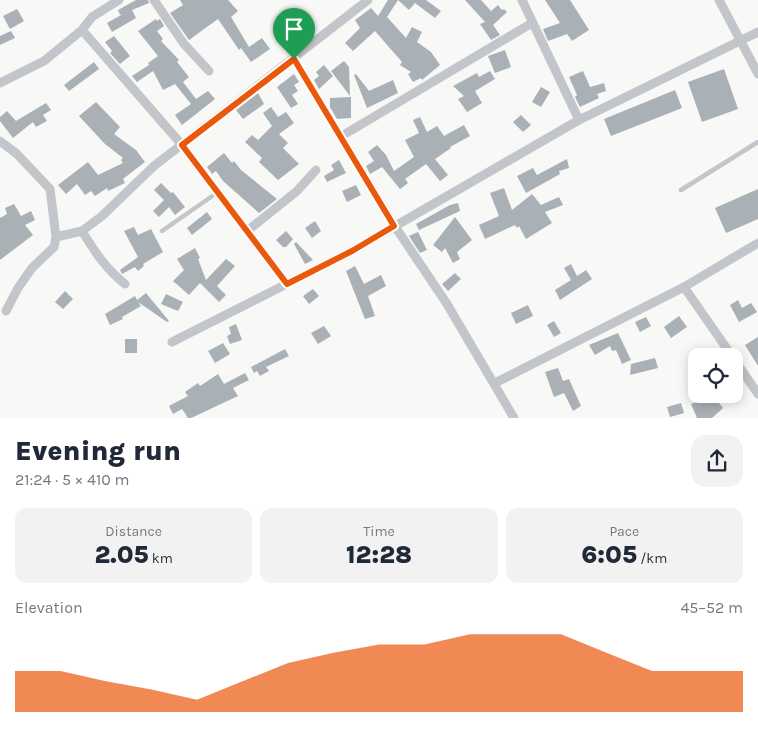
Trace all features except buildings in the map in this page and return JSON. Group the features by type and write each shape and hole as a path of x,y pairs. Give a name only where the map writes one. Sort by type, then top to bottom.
{"street":[{"path":"0,83 44,61 82,30 92,17 119,0"},
{"path":"154,0 184,44 209,71"},
{"path":"56,237 82,231 102,216 154,166 368,0"},
{"path":"522,0 579,120"},
{"path":"719,0 758,74"},
{"path":"340,137 532,23"},
{"path":"82,30 182,145 287,284"},
{"path":"172,342 352,251 579,120 758,32"},
{"path":"294,59 394,226 447,304 514,418"},
{"path":"0,140 17,154 50,189 56,237 54,246 32,268 6,311"},
{"path":"247,230 297,191 316,170"},
{"path":"82,231 110,272 125,284"},
{"path":"495,383 684,287 758,243"},
{"path":"684,287 726,348"},
{"path":"743,372 758,394"}],"lane":[{"path":"681,190 758,142"},
{"path":"162,230 218,192"}],"route":[{"path":"294,59 394,226 352,251 287,284 182,145 294,59"}]}
